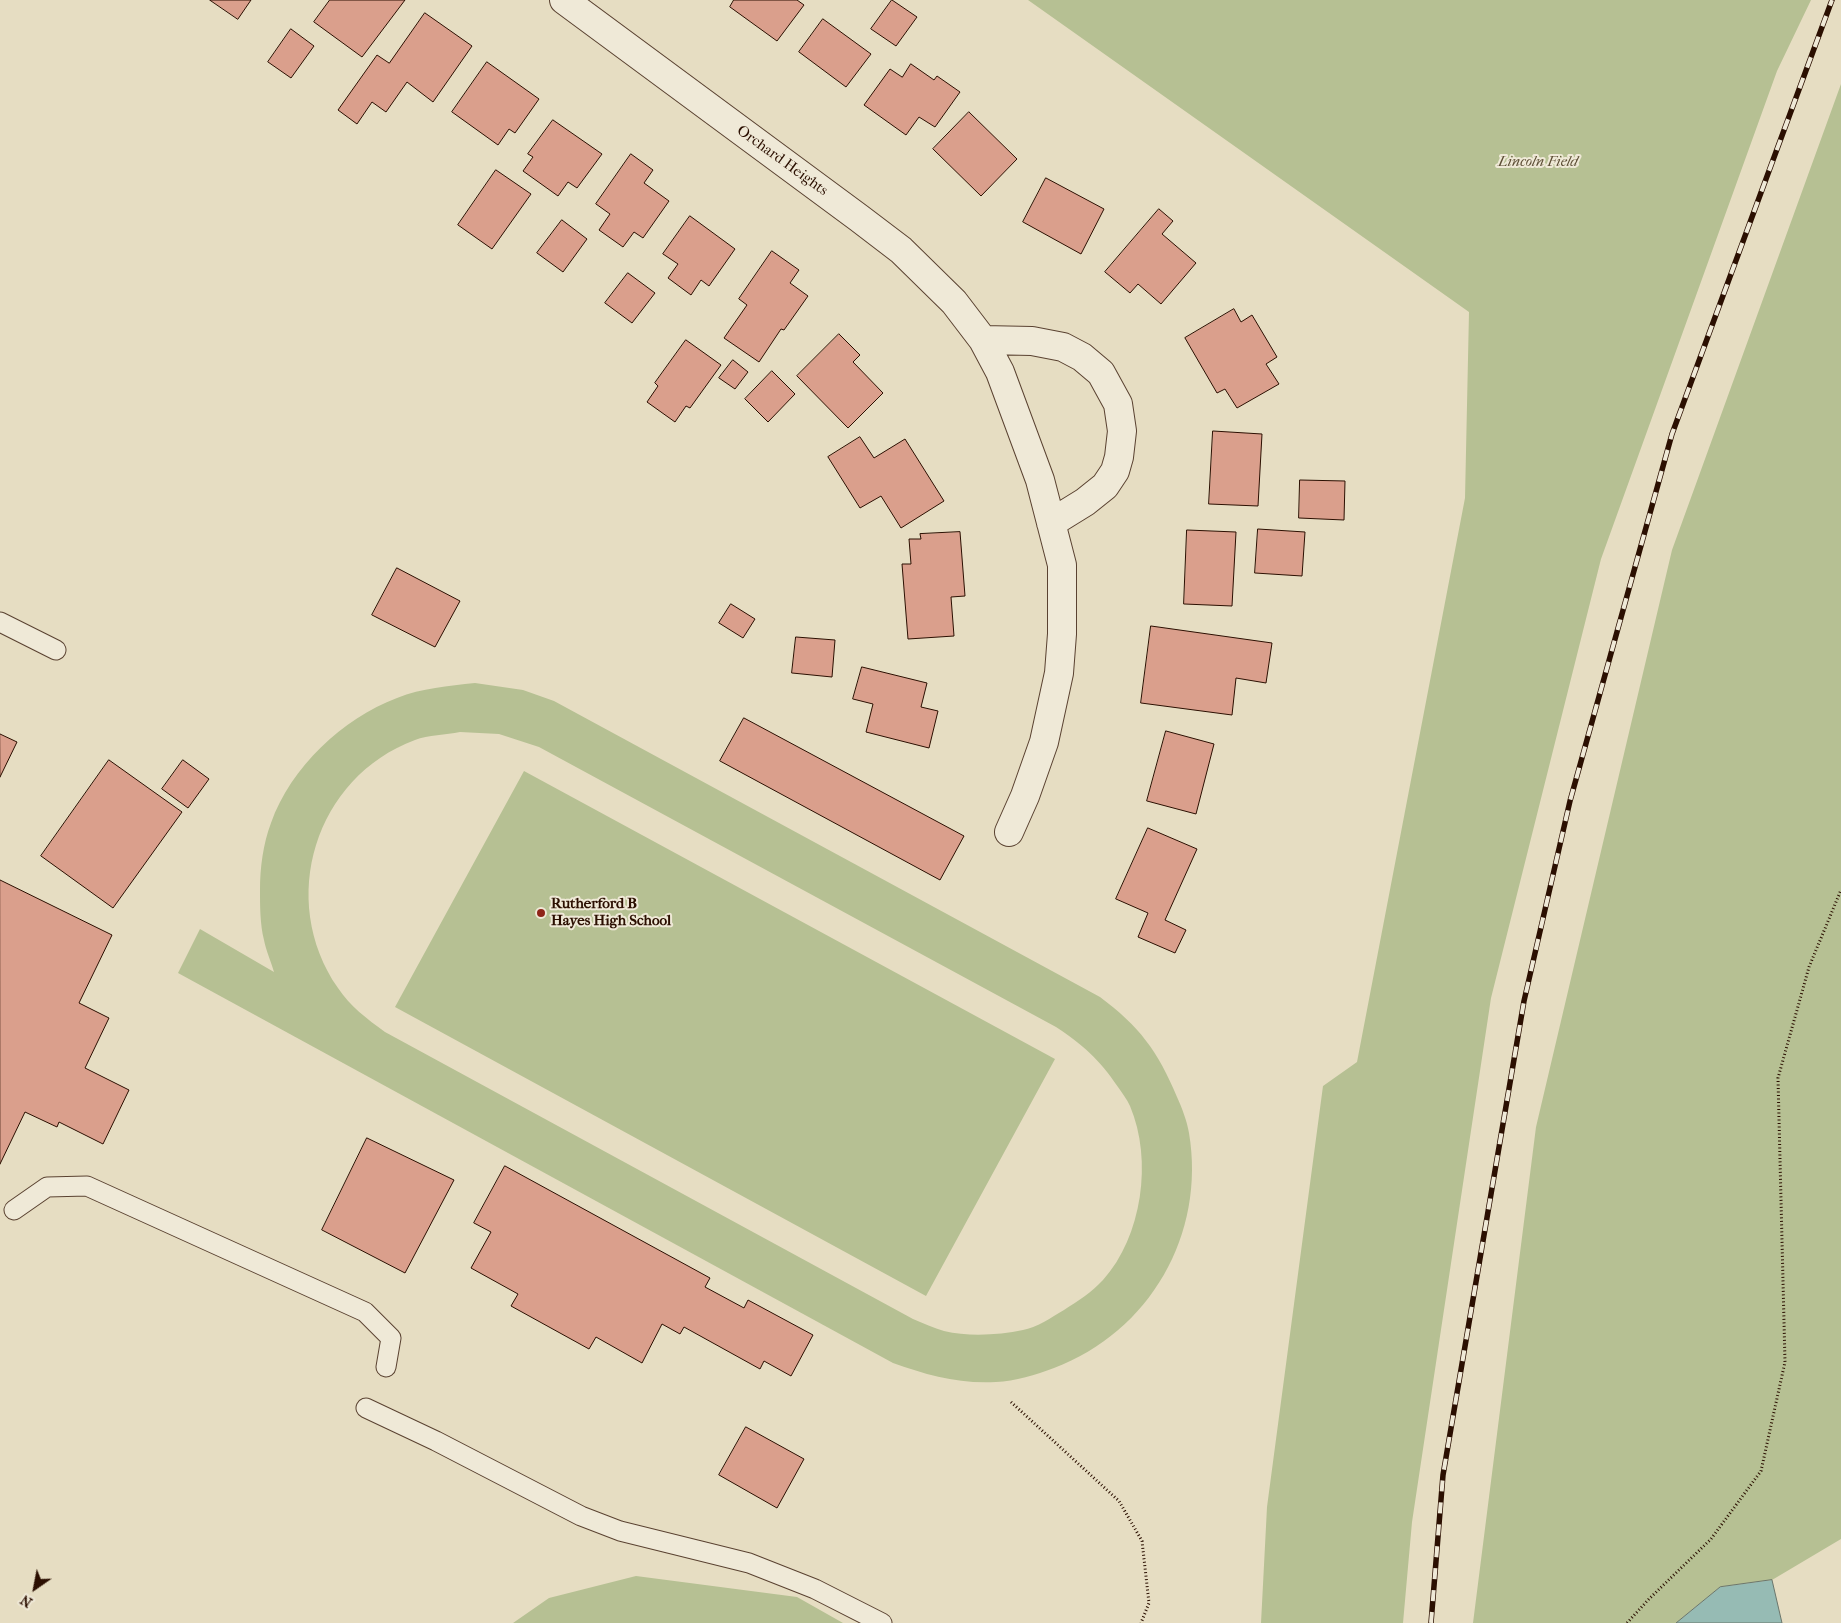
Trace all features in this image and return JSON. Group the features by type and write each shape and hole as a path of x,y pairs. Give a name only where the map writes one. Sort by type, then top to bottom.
{"street":[{"name":"Orchard Heights","path":"564,0 901,250 954,302 983,340 1000,372 1040,480 1062,565 1062,634 1059,673 1044,742 1025,796 1009,832"},
{"path":"983,340 1032,341 1062,347 1082,357 1101,373 1118,404 1122,431 1119,457 1115,470 1105,486 1085,502 1051,523"}],"lane":[{"path":"0,622 56,650"},
{"path":"14,1210 47,1187 87,1186 364,1312 391,1338 386,1367"},
{"path":"366,1408 436,1441 581,1516 620,1531 749,1563 815,1589 882,1623"}],"path":[{"path":"1627,1623 1649,1599 1711,1540 1761,1471 1785,1362 1778,1078 1809,967 1841,890"},
{"path":"1010,1402 1119,1501 1142,1542 1149,1602 1141,1623"}],"green space":[{"name":"Lincoln Field","path":"1028,0 1811,0 1777,71 1601,559 1491,998 1412,1522 1403,1623 1261,1623 1267,1507 1323,1086 1357,1062 1465,498 1469,312"},
{"path":"1841,84 1841,1539 1772,1580 1720,1587 1676,1623 1473,1623 1536,1127 1672,550"},
{"path":"475,683 523,690 554,701 1100,997 1126,1018 1155,1053 1179,1101 1189,1133 1192,1171 1189,1207 1179,1242 1164,1275 1143,1304 1118,1330 1088,1352 1054,1368 1011,1380 969,1382 931,1375 893,1363 178,973 200,929 274,972 266,948 260,915 261,865 271,823 291,783 321,747 338,732 377,707 416,692","holes":["460,732 499,734 539,747 1056,1027 1090,1053 1104,1068 1129,1103 1137,1127 1141,1150 1140,1197 1135,1220 1127,1242 1103,1280 1069,1307 1028,1329 984,1335 944,1331 913,1319 385,1032 359,1012 338,988 320,954 310,917 309,881 316,845 331,812 352,782 380,758 415,740"]},
{"path":"524,771 1055,1059 926,1296 395,1007"},
{"path":"636,1576 797,1597 843,1623 513,1623 549,1598"}],"water":[{"path":"1772,1580 1782,1623 1676,1623 1720,1587"}],"building":[{"path":"210,0 251,0 238,19"},
{"path":"330,0 405,0 362,57 314,22"},
{"path":"734,0 797,0 804,5 777,41 730,7"},
{"path":"892,0 917,17 896,46 871,29"},
{"path":"425,13 472,46 433,102 407,82 386,112 372,102 357,124 338,110 377,55 389,63"},
{"path":"823,19 871,54 846,87 799,52"},
{"path":"291,29 314,46 291,78 268,62"},
{"path":"487,62 539,99 515,133 509,129 498,145 452,112"},
{"path":"911,64 934,80 937,76 960,92 935,127 919,117 906,135 864,105 890,69 902,77"},
{"path":"969,112 1017,159 981,196 933,149"},
{"path":"553,120 602,154 577,188 568,182 558,196 523,171 533,157 528,154"},
{"path":"631,154 653,170 644,183 669,201 643,238 634,232 623,247 599,230 610,214 596,204"},
{"path":"496,170 531,194 492,249 458,225"},
{"path":"1046,178 1104,209 1081,254 1023,222"},
{"path":"1159,209 1173,221 1162,234 1196,263 1161,304 1138,284 1130,293 1105,272"},
{"path":"690,216 735,249 709,286 701,280 691,295 668,278 678,264 663,254"},
{"path":"562,220 587,239 563,272 537,253"},
{"path":"772,251 799,270 790,283 808,296 784,330 781,329 759,362 724,338 747,305 739,299"},
{"path":"628,273 655,293 632,323 605,303"},
{"path":"1234,309 1241,322 1252,315 1277,357 1266,364 1279,384 1237,408 1225,389 1217,393 1185,338"},
{"path":"839,334 860,355 853,362 883,393 848,428 797,376"},
{"path":"686,340 721,365 690,408 686,406 675,422 647,402 658,386 655,383"},
{"path":"733,360 748,372 735,389 719,378"},
{"path":"772,371 795,394 768,422 745,399"},
{"path":"1213,431 1262,434 1258,506 1209,504"},
{"path":"860,437 874,458 905,439 944,501 901,528 881,496 860,508 828,457"},
{"path":"1300,480 1345,481 1344,520 1299,518"},
{"path":"1258,529 1305,532 1302,576 1255,573"},
{"path":"1187,530 1236,532 1232,606 1184,604"},
{"path":"960,532 965,596 951,597 954,636 908,639 902,564 911,564 909,539 921,539 920,534"},
{"path":"397,568 460,601 435,647 372,615"},
{"path":"731,604 755,619 743,638 719,623"},
{"path":"1151,626 1272,643 1266,683 1236,678 1232,715 1141,703"},
{"path":"796,637 835,640 832,677 792,673"},
{"path":"862,667 927,683 921,707 938,711 929,748 866,732 873,704 853,699"},
{"path":"744,718 964,836 940,880 720,761"},
{"path":"1166,731 1214,744 1196,814 1147,801"},
{"path":"0,734 17,742 0,777"},
{"path":"109,760 182,812 113,908 41,856"},
{"path":"183,760 209,779 188,808 162,789"},
{"path":"1148,828 1197,849 1165,920 1186,930 1175,953 1138,937 1148,913 1116,899"},
{"path":"0,880 112,935 79,1003 109,1018 85,1068 129,1090 103,1144 59,1122 57,1127 25,1112 0,1164"},
{"path":"367,1138 454,1180 405,1273 322,1230"},
{"path":"505,1166 710,1278 705,1287 744,1308 748,1300 813,1335 791,1376 764,1361 760,1369 684,1327 680,1334 662,1324 642,1363 596,1337 589,1349 511,1306 518,1294 471,1268 491,1232 474,1223"},
{"path":"746,1427 804,1459 777,1508 719,1475"}],"railway":[{"path":"1431,1623 1443,1475 1524,1001 1570,801 1672,434 1832,0"}],"place":[{"name":"Rutherford B Hayes High School","path":"541,913"}]}
